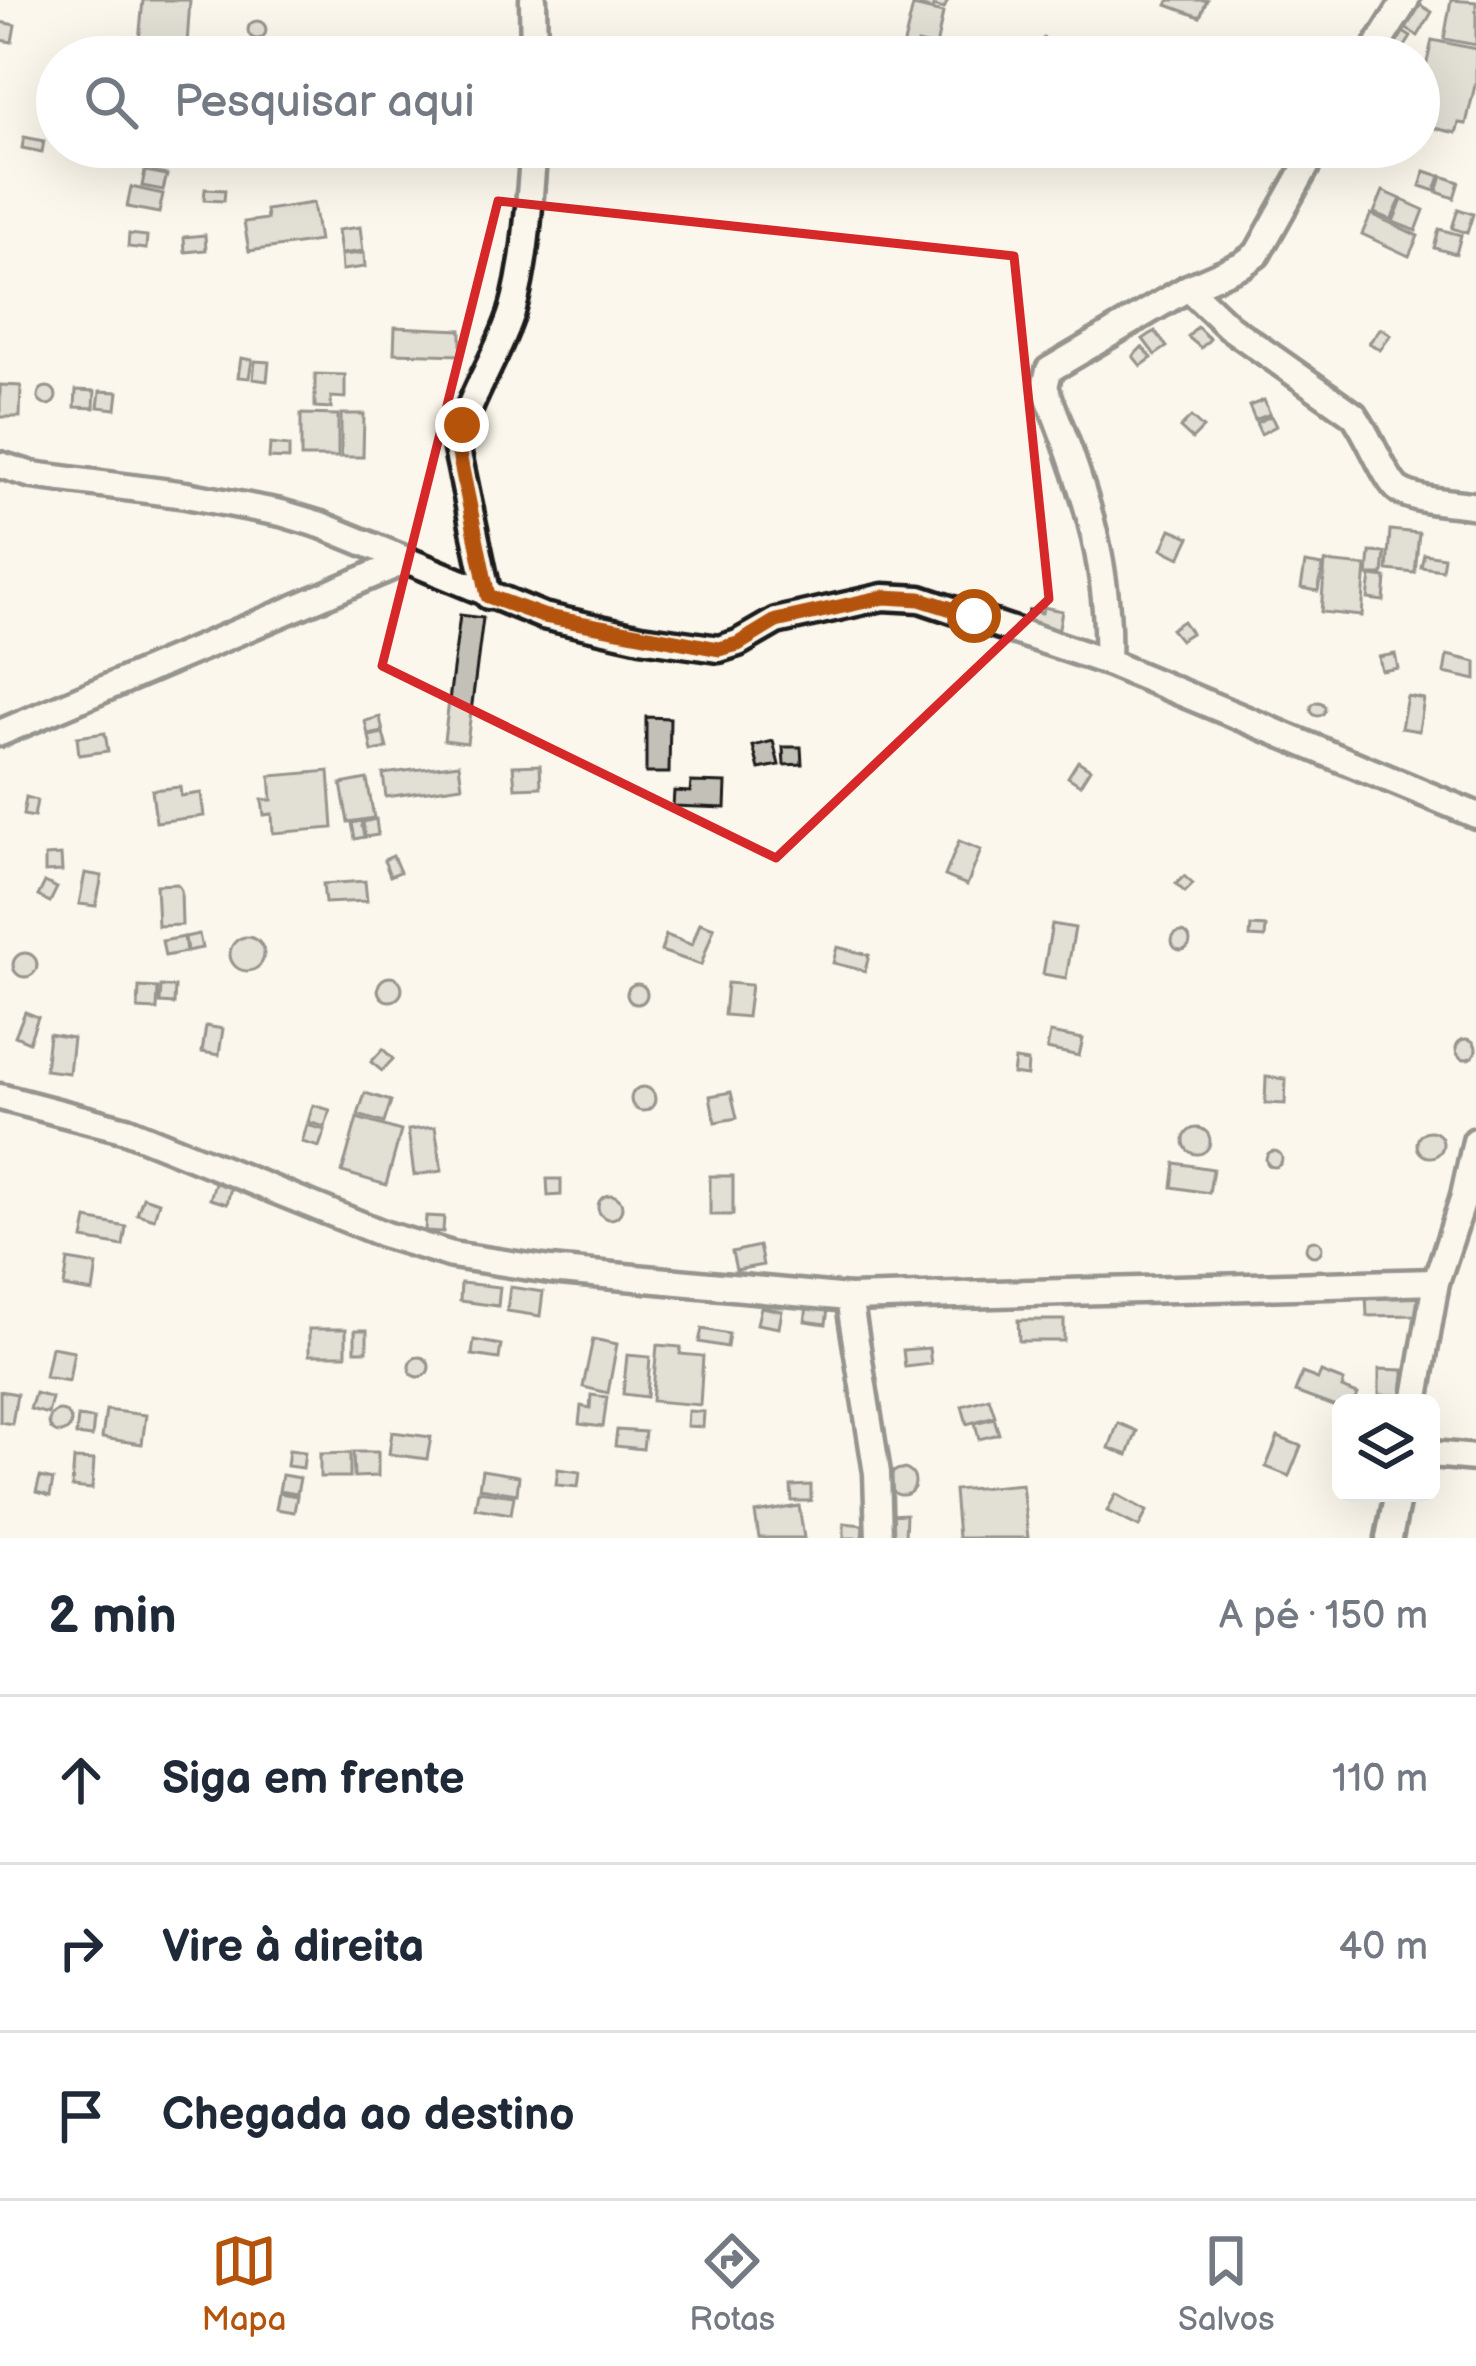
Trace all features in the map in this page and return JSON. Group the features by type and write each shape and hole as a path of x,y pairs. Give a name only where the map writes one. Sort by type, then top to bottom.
{"street":[{"path":"533,0 534,36"},
{"path":"1383,36 1406,0"},
{"path":"488,596 458,449 462,425 510,317 519,284 532,168"},
{"path":"1107,662 1106,581 1087,497 1045,387 1045,376 1187,288 1256,254 1305,168"},
{"path":"1187,288 1229,327 1354,415 1370,434 1388,477 1399,490 1476,506"},
{"path":"0,464 32,476 186,494 281,514 543,616 719,649 738,644 776,621 884,597 920,599 1107,662 1476,815"},
{"path":"0,734 408,560"},
{"path":"0,1097 126,1130 386,1234 452,1255 596,1275 849,1298 1436,1282"},
{"path":"1417,1394 1436,1282 1476,1141"},
{"path":"849,1298 877,1473 879,1538"},
{"path":"1440,1455 1476,1458"},
{"path":"1389,1538 1396,1502"}],"highlighted area":[{"path":"498,201 1014,256 1049,599 776,858 382,666"}],"building":[{"path":"143,0 190,0 188,36 139,36"},
{"path":"919,0 948,0 944,9 933,6 932,10 920,6"},
{"path":"1169,0 1207,0 1200,17 1167,5"},
{"path":"1451,0 1476,2 1476,45 1444,39"},
{"path":"1417,3 1432,12 1418,36 1403,27"},
{"path":"913,6 943,13 938,36 906,36"},
{"path":"0,22 15,25 12,42 0,40"},
{"path":"250,23 264,23 264,36 250,36"},
{"path":"1440,42 1476,49 1476,81 1466,124 1459,123 1456,133 1440,129"},
{"path":"24,137 36,139 36,151 22,148"},
{"path":"145,171 167,175 163,190 142,186"},
{"path":"1425,171 1440,176 1435,191 1420,186"},
{"path":"1442,176 1459,182 1454,198 1437,192"},
{"path":"131,187 163,194 159,213 127,207"},
{"path":"205,189 225,190 224,201 204,200"},
{"path":"1383,191 1401,199 1391,220 1374,213"},
{"path":"1402,200 1424,210 1416,231 1393,222"},
{"path":"313,203 319,241 249,251 244,222 267,219 266,210"},
{"path":"1458,209 1473,214 1467,233 1452,228"},
{"path":"1371,214 1418,236 1409,256 1362,234"},
{"path":"360,227 363,251 341,254 338,230"},
{"path":"1439,229 1461,235 1456,254 1434,248"},
{"path":"129,234 147,236 146,249 128,247"},
{"path":"205,235 206,250 185,252 184,237"},
{"path":"364,253 365,267 342,270 341,255"},
{"path":"395,327 461,330 461,355 394,353"},
{"path":"1197,327 1210,339 1201,348 1188,337"},
{"path":"1381,328 1391,335 1380,350 1369,343"},
{"path":"1155,331 1167,347 1155,355 1143,339"},
{"path":"1142,347 1152,358 1141,366 1133,356"},
{"path":"241,358 252,360 249,378 238,377"},
{"path":"255,361 269,362 267,381 253,379"},
{"path":"315,374 345,375 345,398 331,397 331,408 315,407"},
{"path":"0,385 21,386 20,417 0,417"},
{"path":"47,387 56,396 47,405 38,396"},
{"path":"76,390 95,391 94,408 75,407"},
{"path":"100,391 118,392 116,409 98,407"},
{"path":"1264,400 1270,414 1255,420 1249,406"},
{"path":"301,414 338,415 338,457 301,457"},
{"path":"341,414 364,414 363,457 341,457"},
{"path":"1271,416 1276,426 1261,434 1256,423"},
{"path":"1191,417 1203,428 1192,439 1180,428"},
{"path":"270,444 289,446 289,459 269,458"},
{"path":"1171,529 1190,537 1180,558 1162,549"},
{"path":"1390,530 1419,533 1415,573 1387,570"},
{"path":"1370,552 1385,553 1383,575 1368,575"},
{"path":"1424,554 1444,557 1442,570 1421,567"},
{"path":"1325,562 1366,566 1362,616 1321,612"},
{"path":"1305,563 1323,566 1318,591 1301,588"},
{"path":"1371,576 1386,578 1384,601 1368,599"},
{"path":"1043,607 1062,611 1058,633 1025,626 1029,610 1042,613"},
{"path":"460,615 483,618 467,743 444,740"},
{"path":"1183,621 1191,633 1180,640 1171,629"},
{"path":"1395,654 1398,668 1382,671 1379,657"},
{"path":"1447,655 1476,662 1476,680 1444,673"},
{"path":"1407,696 1424,699 1419,731 1401,728"},
{"path":"1318,702 1325,709 1318,716 1311,709"},
{"path":"380,717 383,732 368,735 365,721"},
{"path":"646,717 670,718 669,773 646,773"},
{"path":"105,733 108,751 79,755 77,737"},
{"path":"383,733 387,748 372,752 369,736"},
{"path":"773,741 779,765 759,769 753,746"},
{"path":"783,747 801,747 802,764 784,765"},
{"path":"1078,761 1090,769 1080,785 1068,777"},
{"path":"459,764 462,786 386,797 383,774"},
{"path":"540,765 541,787 515,788 513,766"},
{"path":"329,771 333,828 273,833 272,814 264,815 262,800 272,800 270,776"},
{"path":"367,779 374,818 348,822 341,784"},
{"path":"691,782 726,783 725,808 673,806 674,791 690,792"},
{"path":"180,787 181,796 201,793 204,816 156,822 152,790"},
{"path":"26,797 37,800 34,817 23,815"},
{"path":"376,819 378,835 365,837 363,822"},
{"path":"361,821 364,837 355,839 352,823"},
{"path":"959,841 981,850 967,885 945,876"},
{"path":"61,855 62,871 45,872 45,856"},
{"path":"393,856 400,872 390,876 384,860"},
{"path":"85,873 102,876 96,906 79,904"},
{"path":"1184,876 1193,884 1185,892 1176,884"},
{"path":"365,881 367,901 325,903 323,884"},
{"path":"45,882 57,888 50,902 38,896"},
{"path":"177,884 182,925 158,926 156,885"},
{"path":"700,923 714,928 701,965 661,951 666,935 692,945"},
{"path":"1052,924 1075,928 1066,978 1043,974"},
{"path":"1251,926 1266,927 1265,938 1250,937"},
{"path":"1181,932 1190,941 1181,950 1172,941"},
{"path":"199,934 202,948 187,951 185,937"},
{"path":"184,937 186,952 165,956 162,941"},
{"path":"247,937 259,942 264,954 259,966 247,971 235,966 230,954 235,942"},
{"path":"837,947 869,955 865,971 833,963"},
{"path":"25,953 37,965 25,977 13,965"},
{"path":"390,977 399,980 399,998 390,1001 381,998 378,989 381,980"},
{"path":"727,983 751,985 747,1017 724,1015"},
{"path":"637,984 647,994 637,1004 627,994"},
{"path":"161,986 175,987 174,1004 160,1003"},
{"path":"139,987 158,988 157,1010 138,1009"},
{"path":"25,1012 38,1017 29,1042 15,1036"},
{"path":"206,1026 223,1029 219,1055 202,1052"},
{"path":"1050,1033 1083,1039 1079,1056 1047,1049"},
{"path":"49,1034 73,1038 69,1073 45,1070"},
{"path":"1466,1039 1476,1049 1466,1059 1456,1049"},
{"path":"383,1049 393,1059 382,1071 371,1062"},
{"path":"1015,1060 1028,1062 1027,1076 1013,1074"},
{"path":"1266,1077 1286,1079 1285,1104 1265,1103"},
{"path":"643,1087 655,1099 643,1111 631,1099"},
{"path":"731,1092 737,1118 715,1122 710,1096"},
{"path":"365,1093 391,1101 384,1123 358,1115"},
{"path":"313,1105 330,1110 325,1127 308,1122"},
{"path":"357,1118 401,1131 386,1185 342,1172"},
{"path":"307,1125 325,1130 319,1147 302,1142"},
{"path":"435,1127 442,1171 414,1175 408,1130"},
{"path":"1197,1128 1210,1141 1197,1154 1184,1141"},
{"path":"1430,1131 1443,1144 1430,1157 1417,1144"},
{"path":"1274,1151 1282,1159 1274,1167 1266,1159"},
{"path":"1175,1163 1213,1169 1209,1193 1172,1187"},
{"path":"710,1176 733,1176 733,1215 710,1215"},
{"path":"547,1179 561,1179 561,1195 548,1196"},
{"path":"215,1183 231,1187 227,1204 210,1199"},
{"path":"610,1195 619,1198 619,1216 610,1219 601,1216 598,1207 601,1198"},
{"path":"143,1197 159,1202 154,1219 137,1214"},
{"path":"426,1216 444,1217 443,1232 425,1231"},
{"path":"87,1219 126,1227 123,1246 83,1239"},
{"path":"1314,1240 1322,1248 1314,1256 1306,1248"},
{"path":"759,1246 763,1265 736,1270 732,1252"},
{"path":"68,1260 97,1265 93,1292 64,1287"},
{"path":"461,1283 500,1287 498,1306 460,1301"},
{"path":"510,1287 543,1292 540,1316 507,1311"},
{"path":"1419,1294 1420,1315 1367,1316 1366,1295"},
{"path":"807,1306 828,1309 826,1324 805,1321"},
{"path":"761,1307 782,1311 779,1328 757,1324"},
{"path":"1018,1320 1064,1320 1064,1341 1019,1341"},
{"path":"309,1329 346,1329 346,1355 309,1355"},
{"path":"702,1329 729,1334 727,1347 699,1342"},
{"path":"355,1330 367,1330 367,1351 355,1351"},
{"path":"593,1339 617,1344 608,1393 583,1387"},
{"path":"474,1340 501,1345 499,1359 472,1355"},
{"path":"657,1345 681,1347 680,1354 703,1356 700,1405 652,1401"},
{"path":"51,1347 74,1351 69,1381 45,1377"},
{"path":"929,1348 931,1364 905,1367 903,1350"},
{"path":"627,1355 650,1357 647,1397 623,1394"},
{"path":"419,1357 429,1367 419,1377 409,1367"},
{"path":"1379,1369 1403,1370 1403,1394 1379,1394"},
{"path":"1321,1372 1344,1381 1342,1388 1358,1394 1332,1394 1332,1406 1295,1392 1302,1373 1318,1379"},
{"path":"0,1391 17,1394 12,1424 0,1422"},
{"path":"35,1393 52,1398 48,1414 30,1409"},
{"path":"591,1395 607,1397 603,1427 579,1424 581,1406 590,1408"},
{"path":"989,1398 995,1416 967,1424 962,1406"},
{"path":"106,1410 146,1415 142,1444 102,1438"},
{"path":"60,1411 71,1422 60,1433 49,1422"},
{"path":"688,1411 704,1412 703,1427 687,1426"},
{"path":"78,1417 94,1419 92,1437 76,1435"},
{"path":"994,1418 999,1434 979,1439 975,1423"},
{"path":"1118,1423 1137,1431 1128,1455 1109,1448"},
{"path":"617,1430 645,1432 643,1449 615,1446"},
{"path":"392,1432 431,1437 427,1459 389,1454"},
{"path":"1278,1437 1301,1446 1289,1476 1266,1467"},
{"path":"289,1450 305,1452 303,1468 287,1466"},
{"path":"353,1452 378,1452 378,1476 354,1477"},
{"path":"350,1453 350,1477 320,1477 320,1454"},
{"path":"74,1459 94,1460 92,1489 72,1487"},
{"path":"558,1469 580,1472 578,1487 556,1485"},
{"path":"902,1469 915,1482 902,1495 889,1482"},
{"path":"482,1470 519,1476 517,1494 479,1488"},
{"path":"282,1475 300,1478 297,1494 279,1491"},
{"path":"40,1477 53,1480 50,1496 36,1492"},
{"path":"1022,1484 1028,1538 958,1538 954,1490"},
{"path":"811,1485 811,1501 792,1501 791,1486"},
{"path":"478,1491 514,1496 511,1514 475,1508"},
{"path":"279,1493 297,1496 294,1512 276,1509"},
{"path":"1116,1494 1147,1511 1139,1527 1107,1511"},
{"path":"799,1506 804,1538 759,1538 755,1513"},
{"path":"906,1514 905,1538 889,1538 889,1515"},
{"path":"844,1523 863,1525 862,1538 844,1538"}],"route":[{"path":"462,425 458,449 488,596 543,616 719,649 738,644 776,621 884,597 920,599 974,616"}]}
